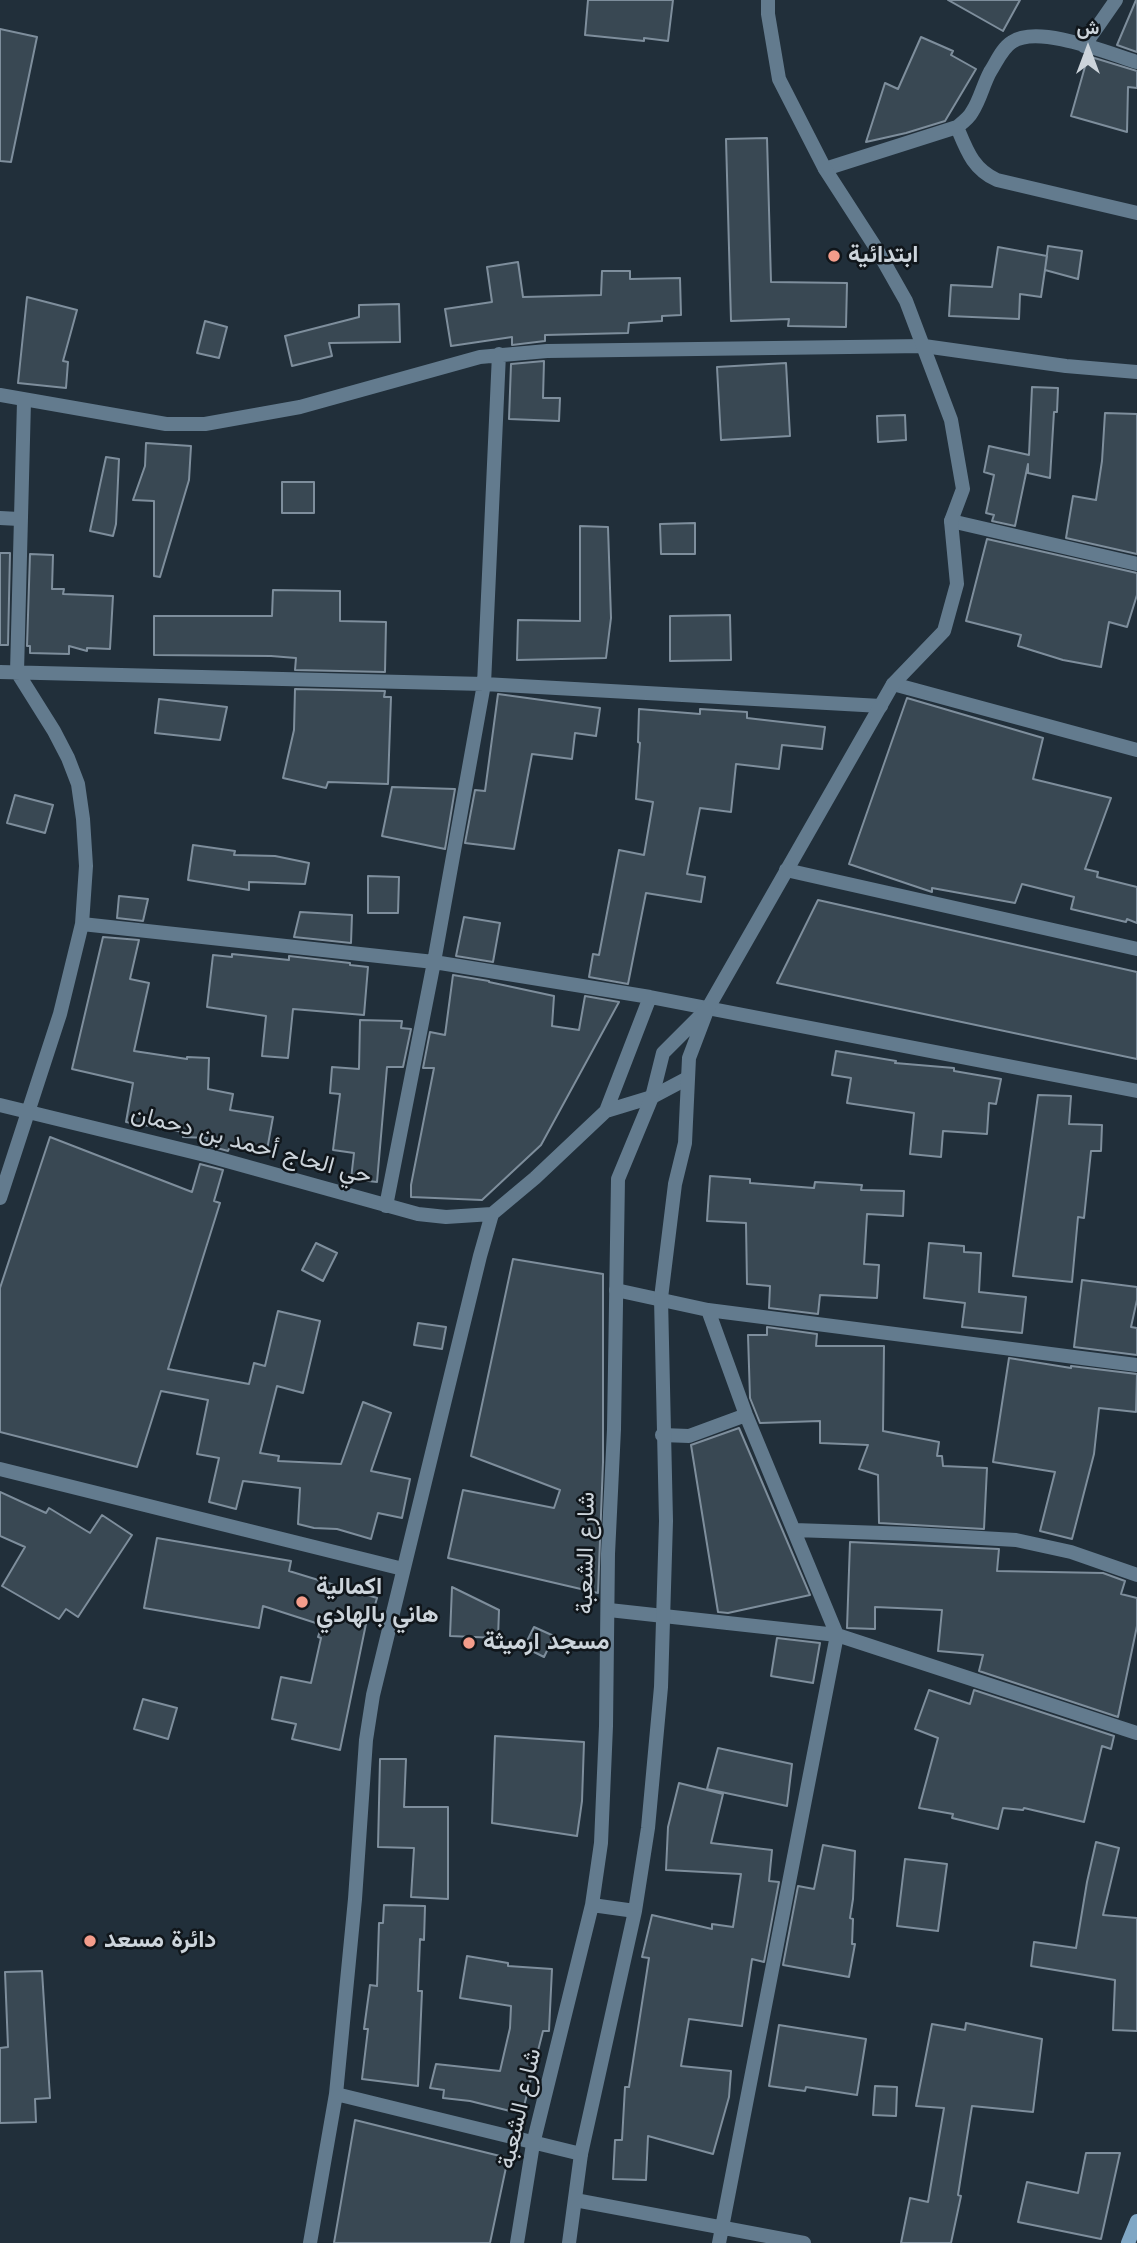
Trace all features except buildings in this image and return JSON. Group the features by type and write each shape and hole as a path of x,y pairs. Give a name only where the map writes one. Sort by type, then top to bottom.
{"main road":[{"path":"1128,2243 1137,2221"}],"street":[{"path":"569,2243 581,2154 635,1911 648,1828 660,1700 666,1521 661,1298 675,1184 685,1143 689,1058 708,1009 893,684 944,631 957,584 951,521 963,489 951,420 906,301 876,248 825,169 779,79 768,0"},
{"path":"1084,46 1116,0"},
{"path":"825,169 957,127 972,113 988,75 1004,50 1024,36 1040,36 1084,46 1137,62"},
{"path":"957,127 971,160 986,175 997,180 1137,213"},
{"path":"0,395 166,424 205,424 300,407 450,364 499,354 638,349 924,346 1066,366 1137,372"},
{"path":"386,1206 434,962 484,684 499,354"},
{"path":"0,1198 60,1014 82,924 86,866 78,784 54,731 17,672 24,401"},
{"path":"0,518 19,519"},
{"path":"951,521 1137,564"},
{"path":"0,672 484,684 881,706"},
{"path":"893,684 1137,750"},
{"path":"786,870 1137,949"},
{"path":"82,924 434,962 650,997 1137,1091"},
{"path":"607,1111 650,997"},
{"name":"شارع الشعبة","path":"517,2243 533,2144 592,1905 601,1843 614,1429 618,1179 652,1097 663,1053 708,1009"},
{"path":"310,2243 336,2094 355,1899 366,1740 383,1649 492,1214 607,1111 652,1097 686,1079"},
{"name":"حي الحاج أحمد بن دحمان","path":"0,1105 209,1156 386,1206 446,1217 492,1214"},
{"path":"616,1290 708,1310 1137,1365"},
{"path":"708,1310 746,1415 837,1635 721,2236"},
{"path":"662,1436 689,1436 746,1415"},
{"path":"0,1469 403,1569"},
{"path":"794,1530 1016,1540 1071,1552 1137,1575"},
{"path":"609,1609 837,1635 1137,1733"},
{"path":"592,1905 635,1911"},
{"path":"336,2094 581,2154"},
{"path":"575,2200 721,2236 804,2243"}],"place":[{"name":"ابتدائية","path":"834,256"},
{"name":"اكمالية هاني بالهادي","path":"302,1602"},
{"name":"مسجد ارميثة","path":"469,1643"},
{"name":"دائرة مسعد","path":"90,1941"}]}
